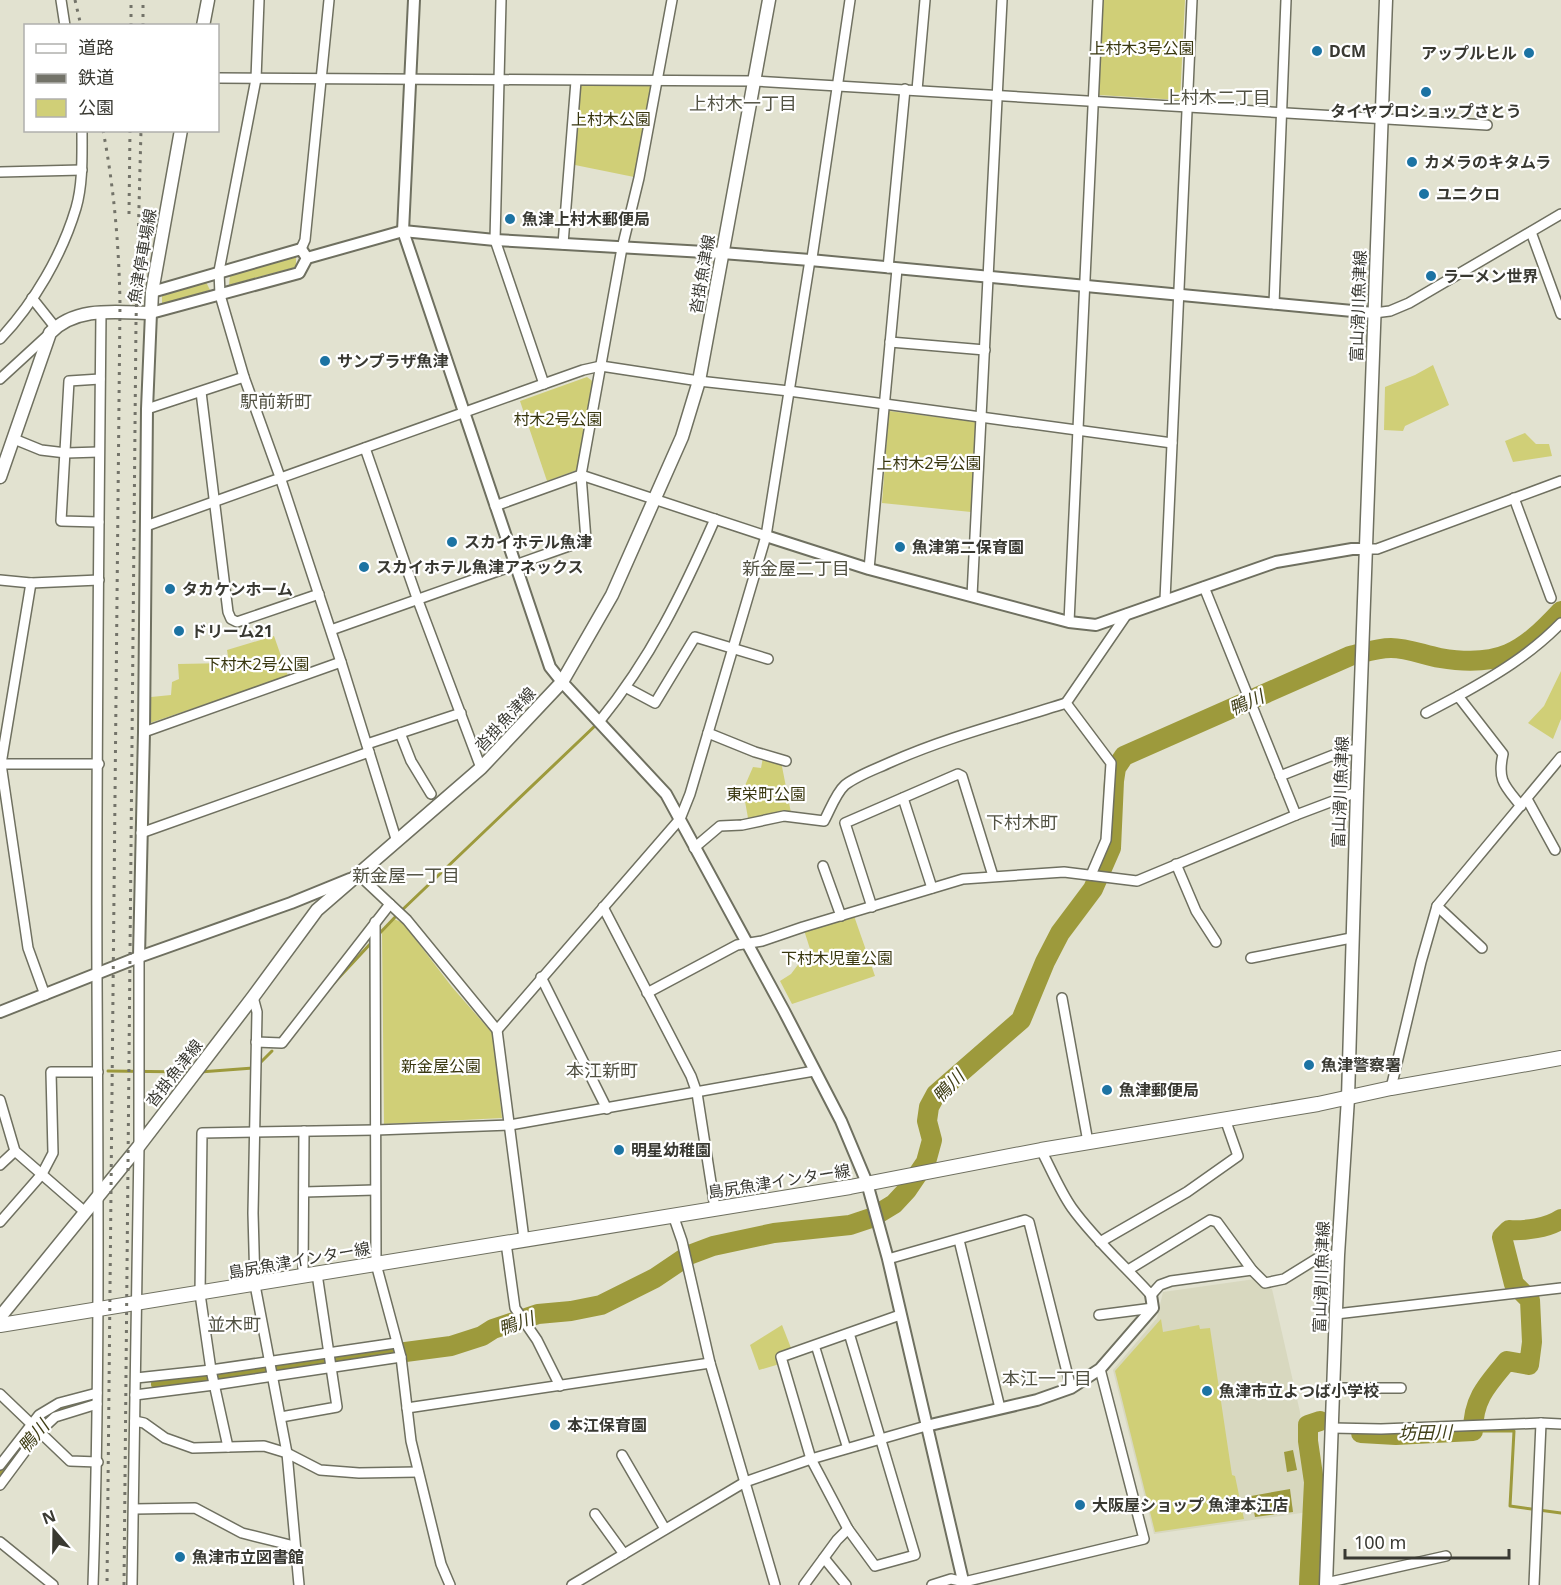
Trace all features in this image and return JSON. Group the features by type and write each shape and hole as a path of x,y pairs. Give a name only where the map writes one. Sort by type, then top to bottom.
{"main road":[{"path":"203,24 208,0"},
{"name":"沓掛魚津線","path":"0,1317 139,1146 317,910 481,768 562,682 612,595 682,436 699,381 769,0"},
{"name":"富山滑川魚津線","path":"1326,1584 1338,1255 1348,1098 1351,938 1386,0"},
{"name":"魚津停車場線","path":"53,330 78,316 101,312 151,314 152,292 181,132"},
{"path":"0,477 53,330"},
{"name":"島尻魚津インター線","path":"0,1325 900,1178 1041,1150 1348,1098 1391,1088 1561,1058"}],"street":[{"path":"61,0 65,24"},
{"path":"259,0 256,79 219,271 219,295 244,377 331,630 397,842"},
{"path":"132,1585 147,409 151,314 299,273 304,253 329,0"},
{"path":"414,0 403,231 550,667 666,794 841,1121 867,1183 888,1259 964,1584"},
{"path":"501,0 495,240 544,384"},
{"path":"331,630 586,540 581,476 622,248 639,178 672,0"},
{"path":"497,1030 680,819 690,794 766,536 812,258 850,0"},
{"path":"917,90 925,0"},
{"path":"972,596 1002,0"},
{"path":"1070,622 1098,0"},
{"path":"1165,600 1192,0"},
{"path":"1274,304 1286,0"},
{"path":"219,78 754,81 1487,125"},
{"path":"563,244 576,81"},
{"path":"869,569 890,342 892,268 905,90"},
{"path":"0,339 32,298 66,235 77,207 82,170 82,132"},
{"path":"0,172 82,170"},
{"path":"152,292 219,271 403,231 495,240 810,260 1374,313 1409,303 1561,214"},
{"path":"1531,232 1561,314"},
{"path":"0,379 53,330 32,298"},
{"path":"93,1585 98,1462 97,974 101,312"},
{"path":"890,342 985,350"},
{"path":"146,526 544,384 602,366 699,381 1172,443"},
{"path":"147,409 244,377"},
{"path":"99,522 61,521 69,381 100,379"},
{"path":"201,392 228,612 231,619 237,622 318,594"},
{"path":"14,439 41,450 66,453 99,452"},
{"path":"365,448 417,598 481,768"},
{"path":"495,506 581,476 869,569 1070,622 1096,625 1276,562 1352,549 1377,549 1561,481"},
{"path":"1514,498 1551,598"},
{"path":"599,722 627,688 664,629 685,588 715,519"},
{"path":"0,580 31,583 99,580"},
{"path":"31,583 1,764 28,948 45,994"},
{"path":"1204,587 1296,815"},
{"path":"694,848 720,826 742,825 784,816 824,821 844,786 868,772 917,750 968,732 989,728 1066,703 1127,614"},
{"path":"1426,713 1520,659 1561,623"},
{"path":"627,688 655,703 695,637 768,659"},
{"path":"144,732 341,662"},
{"path":"1458,696 1503,754 1500,768 1501,782 1524,802 1555,850"},
{"path":"1066,703 1111,763 1106,840 1091,875"},
{"path":"141,833 368,748 400,733 461,713"},
{"path":"400,733 411,761 431,794"},
{"path":"708,733 754,752 786,761"},
{"path":"1280,776 1346,750 1358,750"},
{"path":"1391,1088 1437,906 1561,757"},
{"path":"1,764 99,764"},
{"path":"872,907 845,823 958,774 962,776 993,876"},
{"path":"647,993 736,945 762,941 963,879 1064,872 1137,881 1357,792"},
{"path":"903,798 932,888"},
{"path":"1176,864 1196,911 1216,942"},
{"path":"823,866 841,916"},
{"path":"0,1012 139,957 291,903 359,875 407,920 497,1030 524,1239"},
{"path":"256,1042 282,1043 390,904"},
{"path":"1437,906 1482,948"},
{"path":"603,907 691,1076 697,1093 715,1208"},
{"path":"375,922 376,1264 401,1357 411,1441 418,1472 441,1563 450,1585"},
{"path":"1251,958 1351,938"},
{"path":"541,977 607,1109"},
{"path":"253,997 256,1012 253,1213 255,1285 287,1453 299,1585"},
{"path":"1062,998 1088,1142"},
{"path":"228,1447 213,1377 200,1294 202,1133 510,1125 814,1071"},
{"path":"0,1222 42,1174 52,1153 51,1072 98,1072"},
{"path":"0,1100 15,1151 85,1212"},
{"path":"1100,1242 1187,1192 1238,1156 1225,1119"},
{"path":"280,1417 337,1407 329,1352 310,1275 304,1192 304,1131"},
{"path":"579,1583 745,1482 811,1459 926,1426 1037,1400 1071,1388 1100,1369 1153,1308 1151,1295 1100,1242 1071,1207 1041,1150"},
{"path":"0,1165 15,1151"},
{"path":"304,1192 375,1190"},
{"path":"673,1215 682,1241 710,1363 775,1585"},
{"path":"888,1259 1025,1220 1029,1222 1071,1388"},
{"path":"1128,1270 1210,1220 1217,1222 1252,1270 1265,1283 1284,1280 1321,1256 1338,1255"},
{"path":"959,1240 1000,1408"},
{"path":"506,1243 515,1308 537,1340 560,1386"},
{"path":"1151,1295 1160,1285 1171,1281 1252,1270"},
{"path":"1336,1314 1561,1287"},
{"path":"1099,1315 1153,1308"},
{"path":"849,1333 915,1555 875,1566 848,1529 811,1459 781,1357 849,1333 900,1315"},
{"path":"135,1395 213,1377 269,1360 396,1343"},
{"path":"815,1345 847,1449"},
{"path":"136,1378 272,1376 401,1357"},
{"path":"407,1408 710,1363"},
{"path":"932,1585 951,1579 964,1584 1144,1539 1100,1369"},
{"path":"1334,1388 1401,1388"},
{"path":"0,1485 36,1428 39,1415 59,1403 97,1393"},
{"path":"0,1394 70,1461 98,1462"},
{"path":"0,1465 36,1428 55,1417 97,1404"},
{"path":"135,1421 144,1423 165,1438 193,1448 264,1446 287,1453 320,1470 359,1473 418,1472"},
{"path":"1534,1585 1541,1423"},
{"path":"1332,1428 1381,1429 1561,1424"},
{"path":"622,1455 665,1529"},
{"path":"134,1509 195,1508 242,1533 294,1546"},
{"path":"595,1514 624,1554"},
{"path":"804,1585 848,1529"},
{"path":"0,1542 53,1585"},
{"path":"1326,1584 1446,1556"},
{"path":"824,1558 846,1585"}],"shaded area":[{"name":"魚津市立よつば小学校","path":"1255,1279 1261,1286 1272,1289 1300,1412 1308,1512 1154,1534 1113,1370 1157,1318 1163,1292"},
{"path":"1293,1450 1297,1470 1287,1472 1284,1452"},
{"path":"1290,1489 1293,1512 1255,1517 1251,1496"}],"green space":[{"name":"上村木3号公園","path":"1103,0 1185,0 1180,100 1099,95"},
{"name":"上村木公園","path":"657,80 639,178 570,164 576,81"},
{"path":"296,257 296,267 229,285 230,275"},
{"path":"206,282 210,290 162,305 162,296"},
{"path":"1433,365 1449,405 1405,426 1403,431 1384,430 1385,387"},
{"name":"村木2号公園","path":"587,377 595,383 577,470 547,481 520,401"},
{"name":"上村木2号公園","path":"889,411 976,422 971,512 882,503"},
{"path":"1525,433 1536,444 1549,444 1552,456 1513,462 1505,441"},
{"name":"下村木2号公園","path":"274,636 288,676 150,723 151,697 171,695 172,682 179,679 178,664 229,663 227,650"},
{"path":"1561,671 1561,719 1553,739 1528,723 1544,706"},
{"name":"東栄町公園","path":"764,752 780,756 791,813 748,818 743,790 753,767 761,768"},
{"name":"下村木児童公園","path":"853,913 875,976 792,1004 780,981 791,974 810,949 803,927"},
{"name":"新金屋公園","path":"394,919 403,923 452,987 493,1034 502,1118 384,1124 382,930"},
{"path":"1161,1319 1163,1332 1199,1325 1200,1329 1210,1328 1232,1475 1235,1476 1244,1519 1155,1532 1115,1371"},
{"path":"782,1325 793,1353 783,1363 759,1370 750,1345"}],"waterway":[{"name":"鴨川","path":"161,1384 451,1346 538,1314 601,1305 655,1278 689,1255 713,1246 774,1233 850,1225 871,1218 894,1204 907,1190 926,1162 932,1140 927,1121 929,1107 936,1094 1021,1020 1045,962 1060,933 1093,889 1111,848 1114,781 1116,768 1124,756 1350,656 1397,648 1461,661 1494,659 1521,647 1561,611"},
{"path":"378,935 598,723"},
{"path":"333,984 372,942"},
{"path":"258,1065 272,1051"},
{"path":"200,1072 253,1068"},
{"path":"108,1071 190,1072"},
{"name":"坊田川","path":"1361,1433 1396,1435 1473,1431 1478,1401 1487,1385 1507,1361 1529,1365 1532,1342 1530,1300 1514,1284 1502,1237 1509,1230 1536,1228 1550,1225 1561,1219"},
{"name":"鴨川","path":"0,1476 43,1420 61,1408 73,1404"},
{"name":"坊田川","path":"1309,1585 1314,1482 1308,1425 1320,1421"},
{"path":"1473,1431 1514,1431 1510,1506 1561,1513"}],"railway":[{"path":"75,0 81,24"},
{"path":"131,0 131,24"},
{"path":"143,0 143,24"},
{"path":"103,132 115,217 120,304 107,1585"},
{"path":"129,214 130,132"},
{"path":"124,1585 136,322 141,132"}],"place":[{"name":"DCM","path":"1317,51"},
{"name":"アップルヒル","path":"1529,53"},
{"name":"タイヤプロショップさとう","path":"1426,92"},
{"name":"カメラのキタムラ","path":"1412,162"},
{"name":"ユニクロ","path":"1424,194"},
{"name":"魚津上村木郵便局","path":"510,219"},
{"name":"ラーメン世界","path":"1431,276"},
{"name":"サンプラザ魚津","path":"325,361"},
{"name":"スカイホテル魚津","path":"452,542"},
{"name":"魚津第二保育園","path":"900,547"},
{"name":"スカイホテル魚津アネックス","path":"364,567"},
{"name":"タカケンホーム","path":"170,589"},
{"name":"ドリーム21","path":"179,631"},
{"name":"魚津警察署","path":"1309,1065"},
{"name":"魚津郵便局","path":"1107,1090"},
{"name":"明星幼稚園","path":"619,1150"},
{"name":"魚津市立よつば小学校","path":"1207,1391"},
{"name":"本江保育園","path":"555,1425"},
{"name":"大阪屋ショップ 魚津本江店","path":"1080,1505"},
{"name":"魚津市立図書館","path":"180,1557"}],"district":[{"name":"上村木二丁目","path":"1217,97"},
{"name":"上村木一丁目","path":"743,103"},
{"name":"駅前新町","path":"276,401"},
{"name":"新金屋二丁目","path":"796,568"},
{"name":"下村木町","path":"1022,822"},
{"name":"新金屋一丁目","path":"406,875"},
{"name":"本江新町","path":"602,1070"},
{"name":"並木町","path":"234,1324"},
{"name":"本江一丁目","path":"1047,1378"}]}
